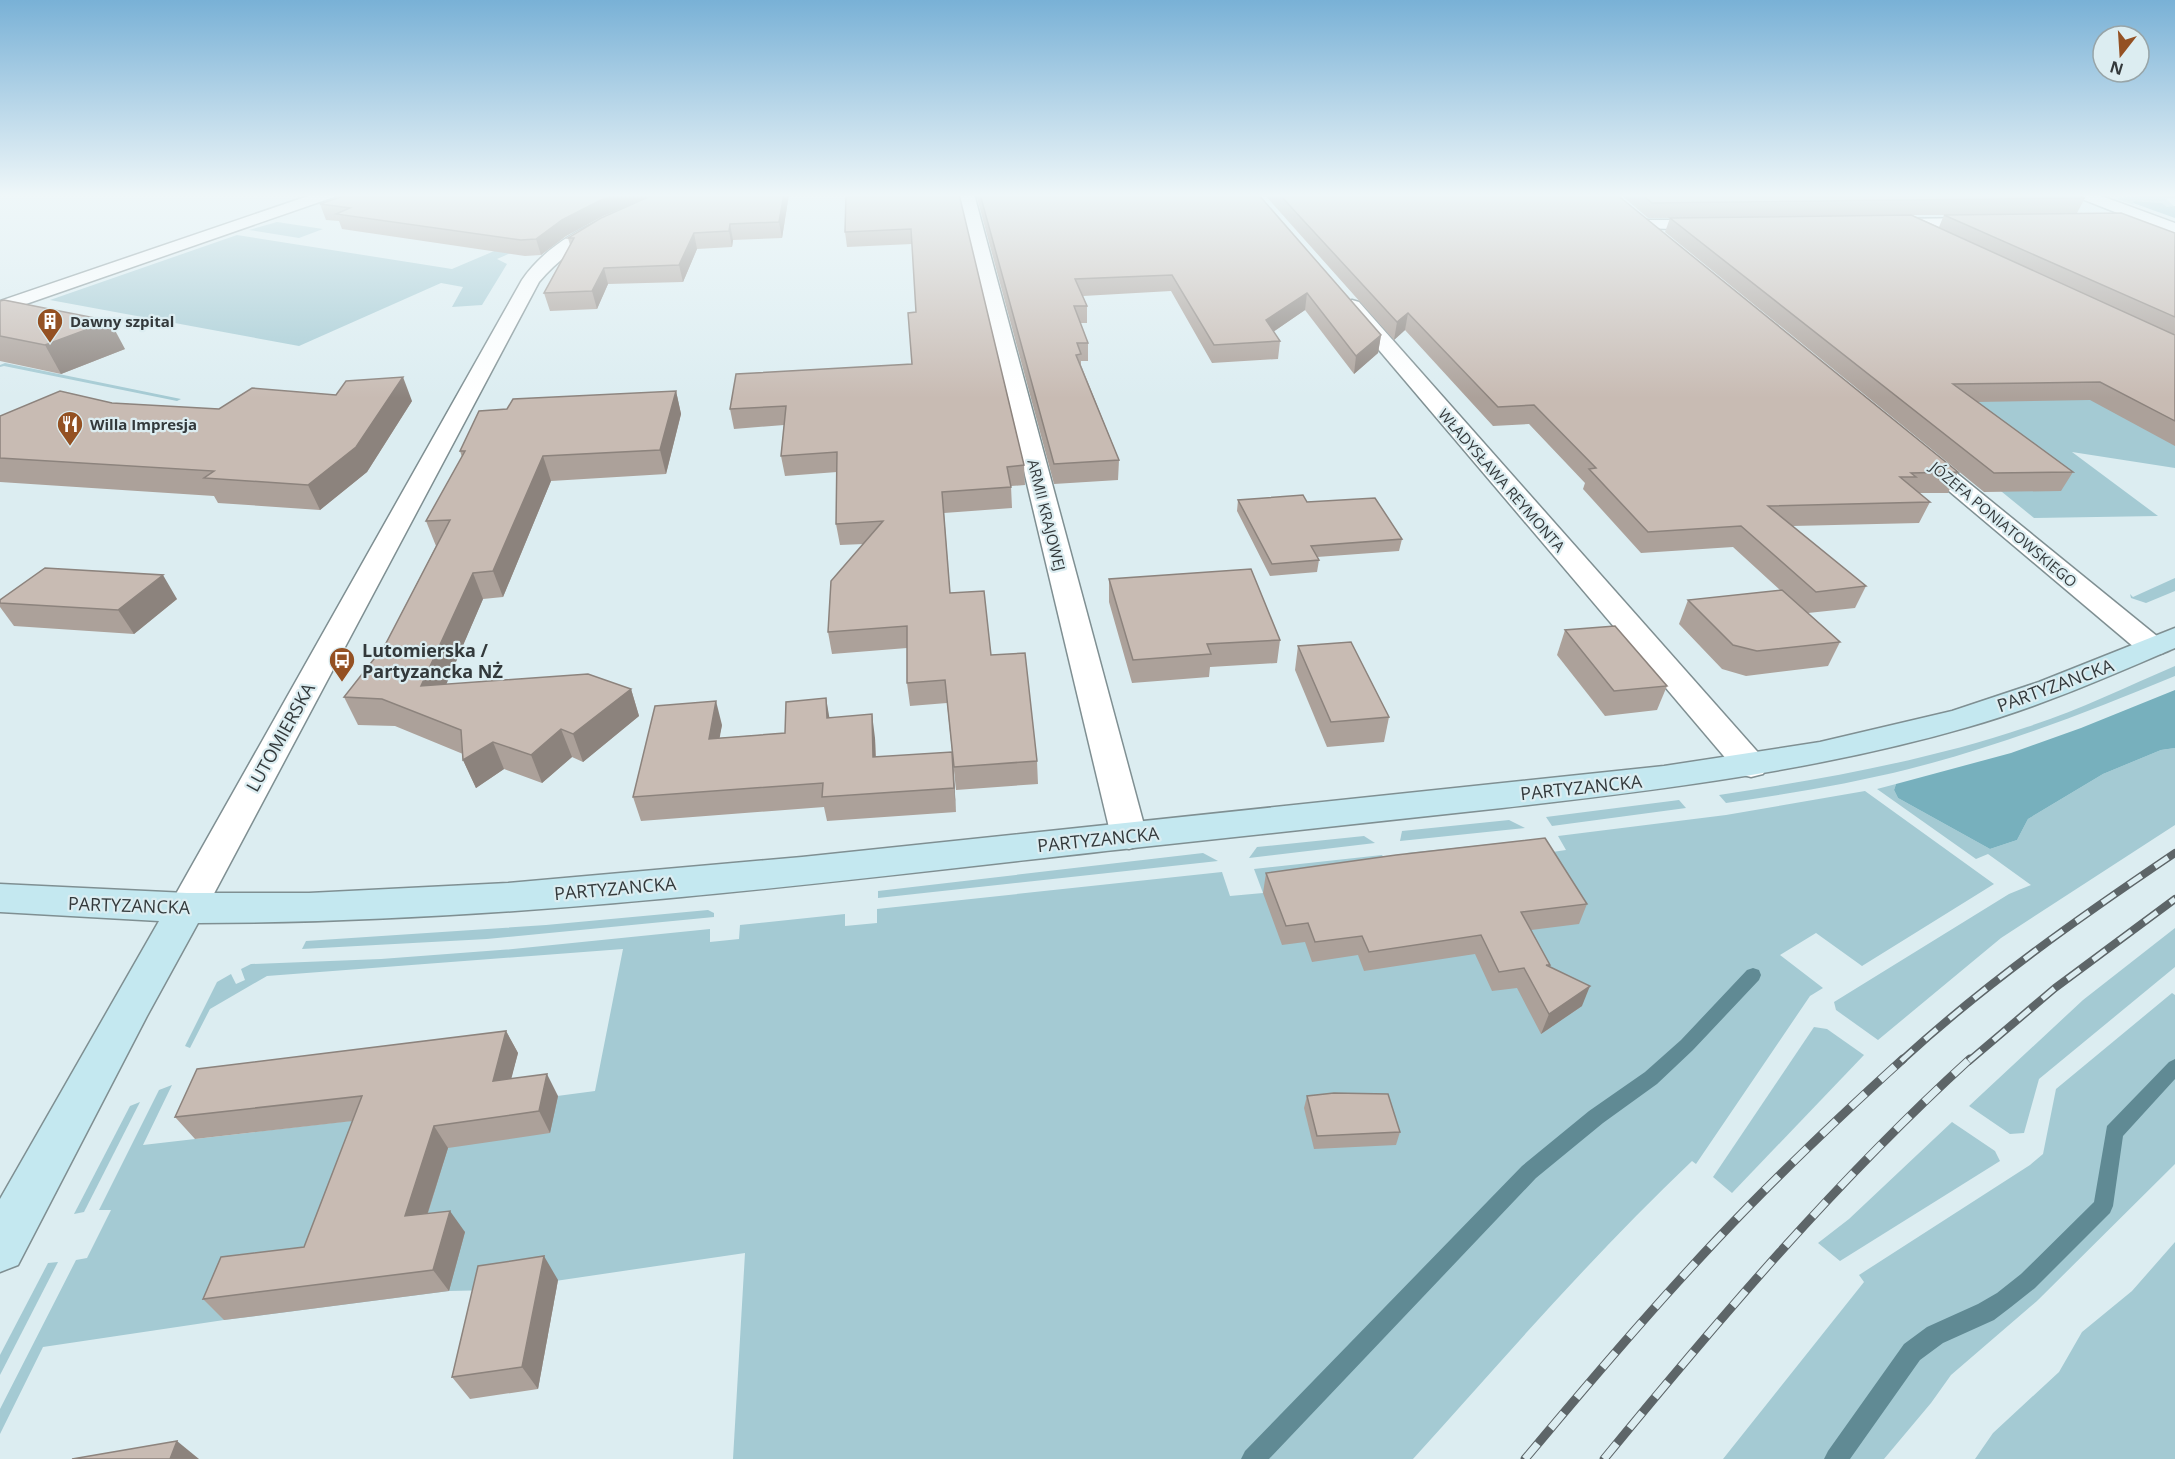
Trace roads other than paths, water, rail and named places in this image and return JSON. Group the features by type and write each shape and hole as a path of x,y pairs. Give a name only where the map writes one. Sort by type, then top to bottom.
{"main road":[{"name":"PARTYZANCKA","path":"0,898 188,908 309,909 661,885 1572,789 1751,766 1892,737 1960,719 2050,689 2164,643"},
{"name":"LUTOMIERSKA","path":"0,1248 132,1004 188,908"}],"street":[{"path":"0,307 131,262"},
{"name":"LUTOMIERSKA","path":"188,908 531,280 544,262"},
{"name":"ARMII KRAJOWEJ","path":"983,262 1129,836"},
{"name":"WŁADYSŁAWA REYMONTA","path":"1340,293 1751,766"},
{"name":"JÓZEFA PONIATOWSKIEGO","path":"1900,438 2164,643"}],"waterway":[{"path":"1253,1459 1529,1172 1596,1117 1651,1078 1687,1045 1753,975"},
{"path":"1836,1459 1912,1352 1935,1335 1986,1312 2004,1300 2028,1281 2103,1206 2114,1132 2175,1067"}],"railway":[{"path":"1901,1061 1933,1032 2034,952 2175,853"},
{"path":"1969,1061 2055,988 2175,899"},
{"path":"1525,1459 1634,1331 1719,1237 1805,1150 1903,1059"},
{"path":"1604,1459 1780,1252 1872,1153 1970,1059"}],"place":[{"name":"Dawny szpital","path":"50,344"},
{"name":"Willa Impresja","path":"70,447"},
{"name":"Lutomierska / Partyzancka NŻ","path":"342,683"}]}
